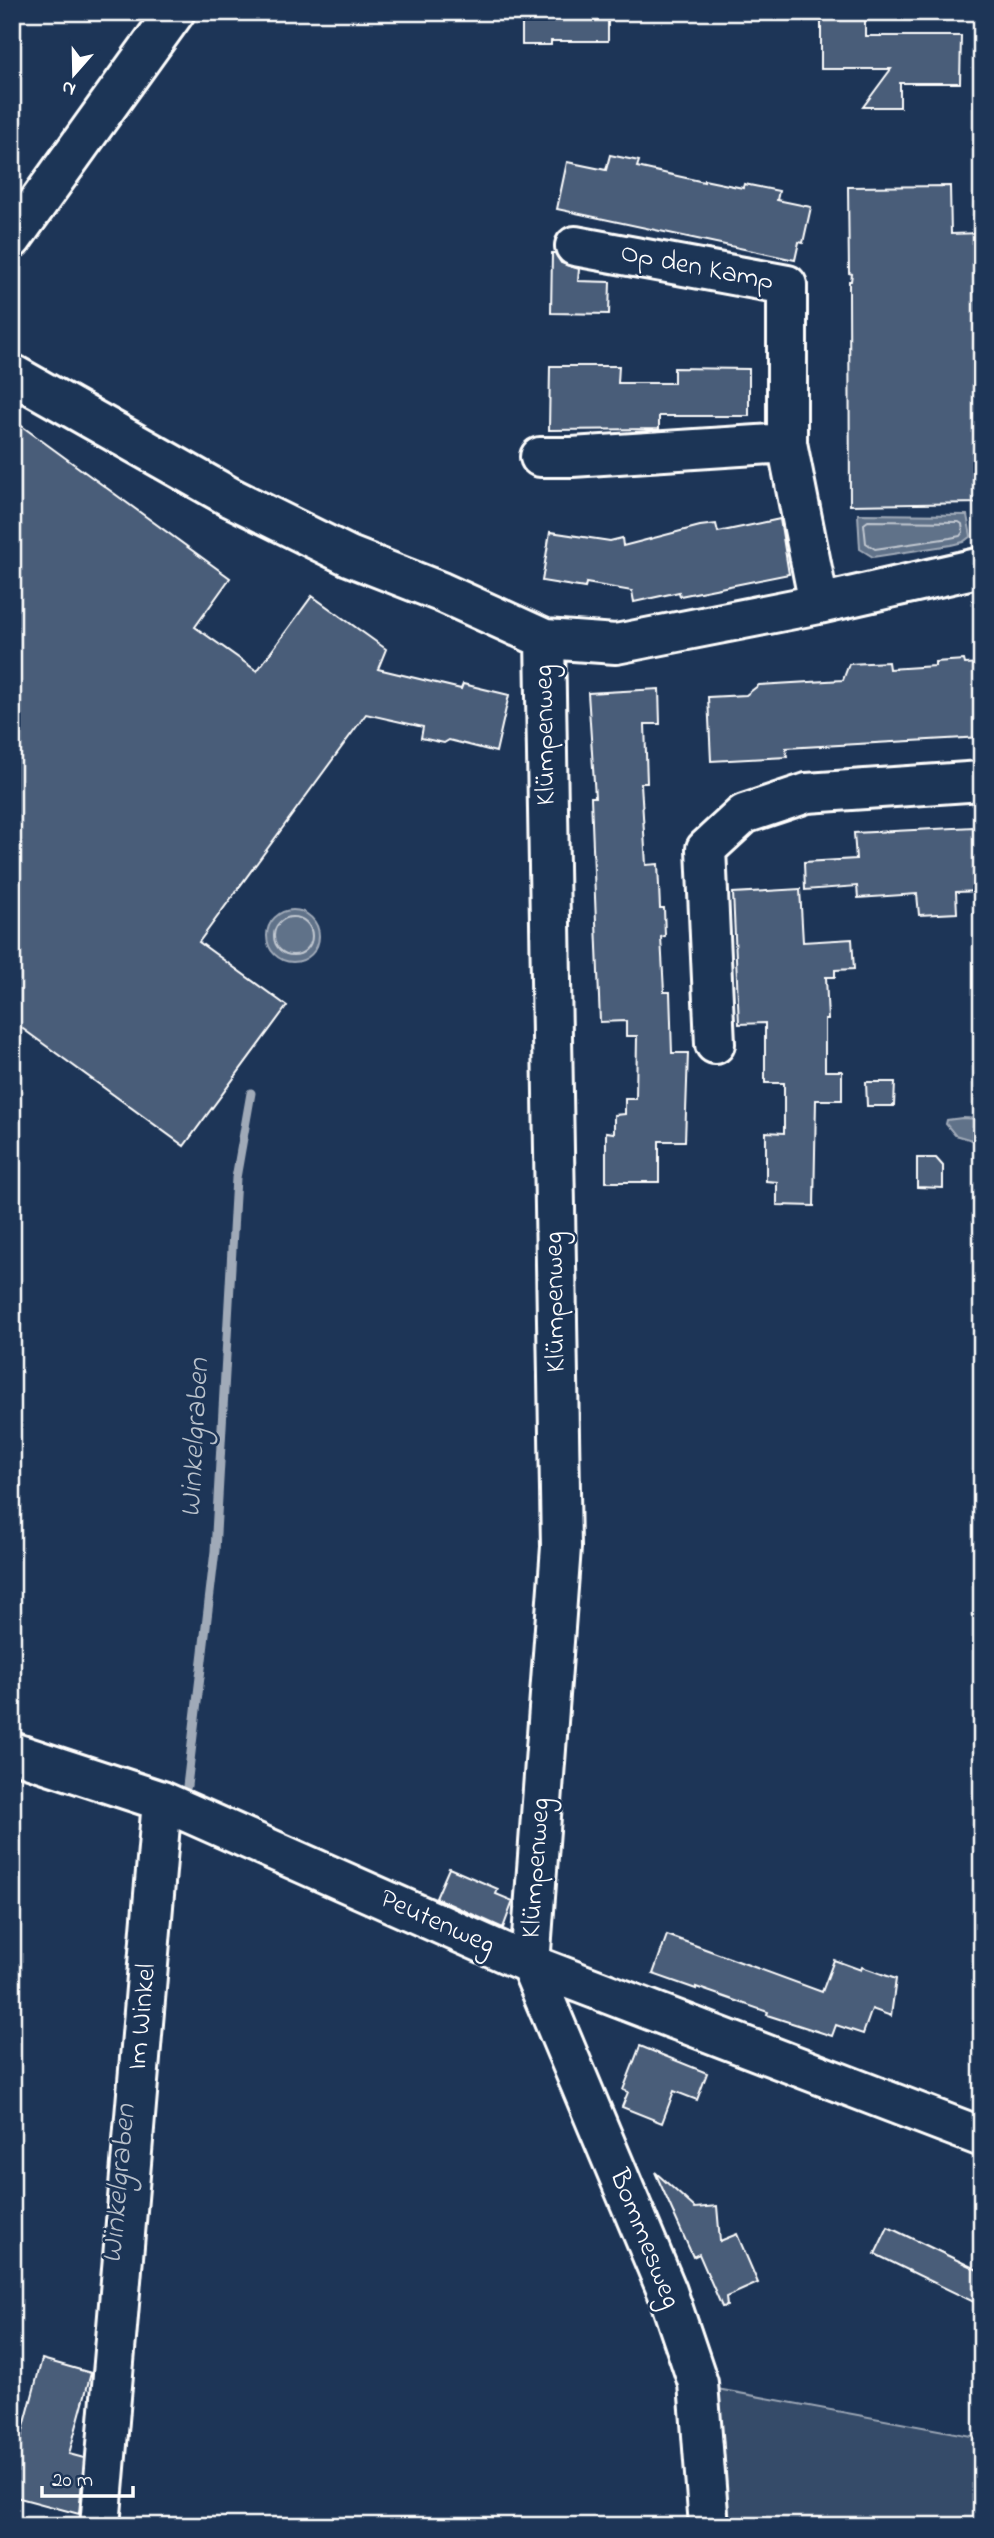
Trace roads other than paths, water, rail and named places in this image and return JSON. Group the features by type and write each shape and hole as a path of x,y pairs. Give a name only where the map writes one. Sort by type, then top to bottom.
{"street":[{"path":"12,239 175,12"},
{"name":"Op den Kamp","path":"575,246 787,285 788,443 819,604"},
{"name":"Klümpenweg","path":"12,374 242,503 349,556 441,592 545,639 616,644 819,604 982,567"},
{"path":"540,457 788,443"},
{"name":"Klümpenweg","path":"530,1964 561,1547 545,639"},
{"path":"715,1044 706,849 744,814 807,793 982,781"},
{"name":"Peutenweg","path":"12,1752 162,1801 530,1964 982,2137"},
{"name":"Im Winkel","path":"100,2526 162,1801"},
{"name":"Bommesweg","path":"530,1964 667,2291 698,2383 709,2526"}],"water":[{"path":"858,514 967,515 971,536 963,542 951,545 873,557 860,549"},
{"path":"293,910 303,912 311,918 317,926 317,946 311,954 303,960 293,962 283,960 275,954 269,946 267,936 269,926 275,918 283,912"},
{"path":"982,1119 982,1143 955,1135 946,1124 947,1120"}],"waterway":[{"name":"Winkelgraben","path":"187,1786 215,1551 236,1178 251,1093"}]}
